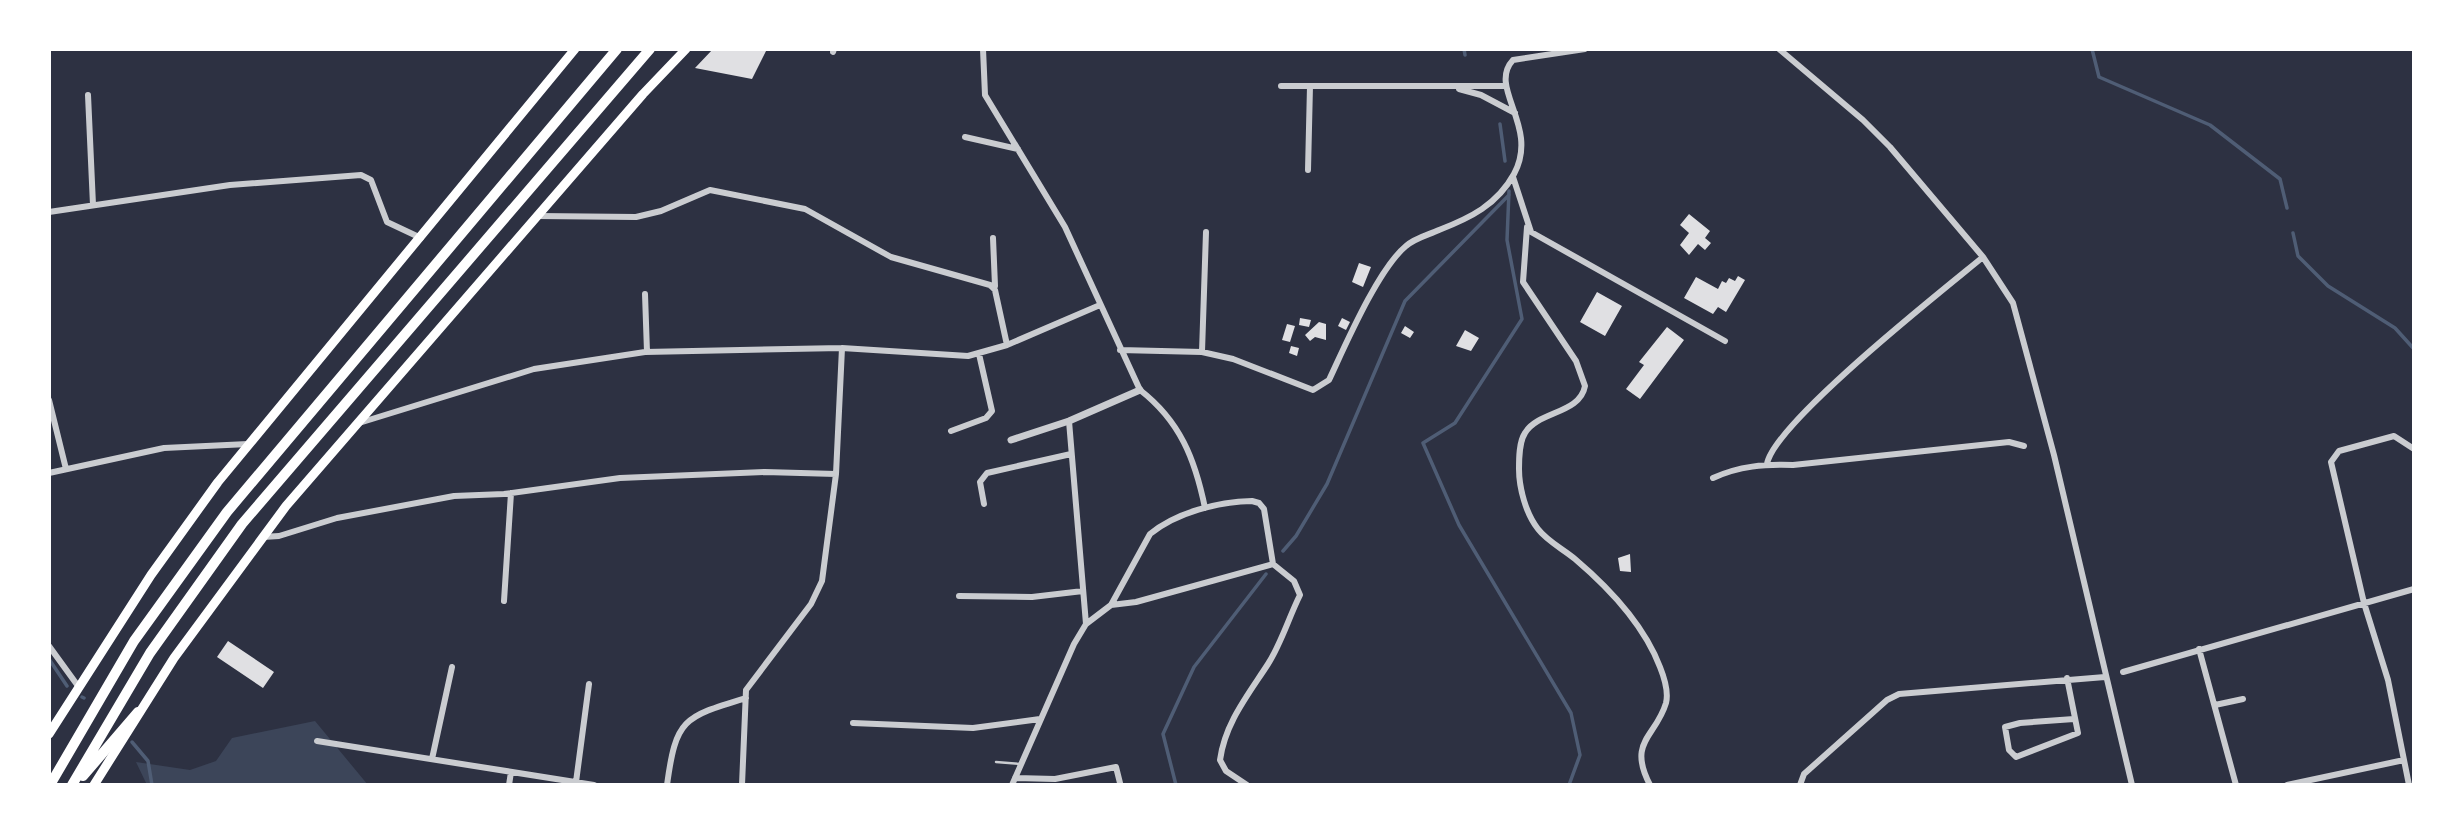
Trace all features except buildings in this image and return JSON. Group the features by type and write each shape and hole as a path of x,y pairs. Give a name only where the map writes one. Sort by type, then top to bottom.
{"highway":[{"path":"50,785 134,641 227,512 617,49"},
{"path":"74,785 150,653 242,524 650,49"},
{"path":"74,785 138,712"}],"main road":[{"path":"49,734 151,575 248,444 575,49"},
{"path":"94,785 138,712 262,537 643,94 686,49"}],"street":[{"path":"983,49 985,95 1065,227 1140,390 1161,406 1183,438 1196,468 1205,508"},
{"path":"1120,350 1202,352 1233,359 1313,390 1321,387 1329,380 1361,314 1399,253 1415,240 1475,216 1513,177 1523,150 1523,135 1503,75 1513,60 1585,49"},
{"path":"1779,49 1863,120 1983,257 2013,303 2054,455 2132,785"},
{"path":"1281,86 1506,86"},
{"path":"1308,170 1310,86"},
{"path":"1451,86 1480,95 1515,113"},
{"path":"88,95 93,205"},
{"path":"965,136 1018,149"},
{"path":"49,212 298,177 361,175 370,180 387,222 421,238"},
{"path":"1513,177 1527,227 1522,282 1576,361 1585,386 1584,392 1574,402 1538,420 1523,435 1519,473 1527,512 1538,531 1575,559 1610,593 1652,649 1660,666 1667,693 1666,703 1644,740 1642,753 1643,767 1650,785"},
{"path":"538,216 636,217 661,211 710,190 805,209 891,257 991,286 995,286 993,237"},
{"path":"1527,227 1725,341"},
{"path":"1202,352 1206,233"},
{"path":"1768,464 1769,456 1793,426 1893,330 1983,257"},
{"path":"991,286 1007,345"},
{"path":"645,294 647,352"},
{"path":"357,424 534,369 647,352 842,348 968,356 1007,345 1100,305"},
{"path":"742,785 747,690 811,604 822,581 836,474 842,348"},
{"path":"951,431 986,418 992,411 979,354"},
{"path":"1011,440 1069,421 1140,390"},
{"path":"49,400 66,469"},
{"path":"1069,421 1086,624"},
{"path":"2409,785 2388,680 2364,603 2331,462 2339,451 2394,436 2414,449"},
{"path":"1713,478 1732,469 1768,464 1793,465 2009,442 2024,446"},
{"path":"49,473 164,448 248,444"},
{"path":"984,504 980,482 987,473 1071,454"},
{"path":"262,537 279,536 337,517 454,496 511,493 620,478 765,472 836,474"},
{"path":"503,601 511,493"},
{"path":"1120,783 1116,767 1055,779 1013,781 1086,624 1111,605 1150,534 1160,526 1205,508 1245,501 1259,503 1267,520 1268,543 1273,564 1294,581 1300,595 1269,663 1237,709 1222,746 1220,760 1226,771 1247,785"},
{"path":"1111,605 1136,602 1273,564"},
{"path":"2123,672 2414,589"},
{"path":"959,596 1032,597 1083,591"},
{"path":"49,646 78,686"},
{"path":"2199,649 2236,785"},
{"path":"432,759 452,667"},
{"path":"1800,785 1804,774 1887,700 1899,694 2067,678 2105,677"},
{"path":"2067,678 2078,733 2072,738 2016,757 2009,750 2005,727 2020,723 2074,719"},
{"path":"576,782 589,684"},
{"path":"667,785 672,747 677,733 685,723 710,709 746,698"},
{"path":"2215,705 2243,699"},
{"path":"853,723 973,728 1040,719"},
{"path":"317,741 594,785"},
{"path":"2287,785 2404,760"},
{"path":"509,785 511,772"}],"lane":[{"path":"996,762 1020,764"}],"shaded area":[{"path":"315,721 368,785 147,785 136,762 190,770 216,761 232,738"}],"waterway":[{"path":"1464,49 1465,55"},
{"path":"2092,49 2099,77 2210,125 2280,179 2287,208"},
{"path":"1500,124 1505,161"},
{"path":"1509,191 1507,240 1522,319 1455,423 1423,443 1459,525 1571,713 1580,755 1569,785"},
{"path":"1283,551 1296,536 1327,484 1405,301 1509,195"},
{"path":"2293,233 2298,256 2328,286 2395,328 2414,349"},
{"path":"1176,785 1163,734 1194,667 1266,574"},
{"path":"49,659 67,686"},
{"path":"132,742 148,761 152,785"}]}
